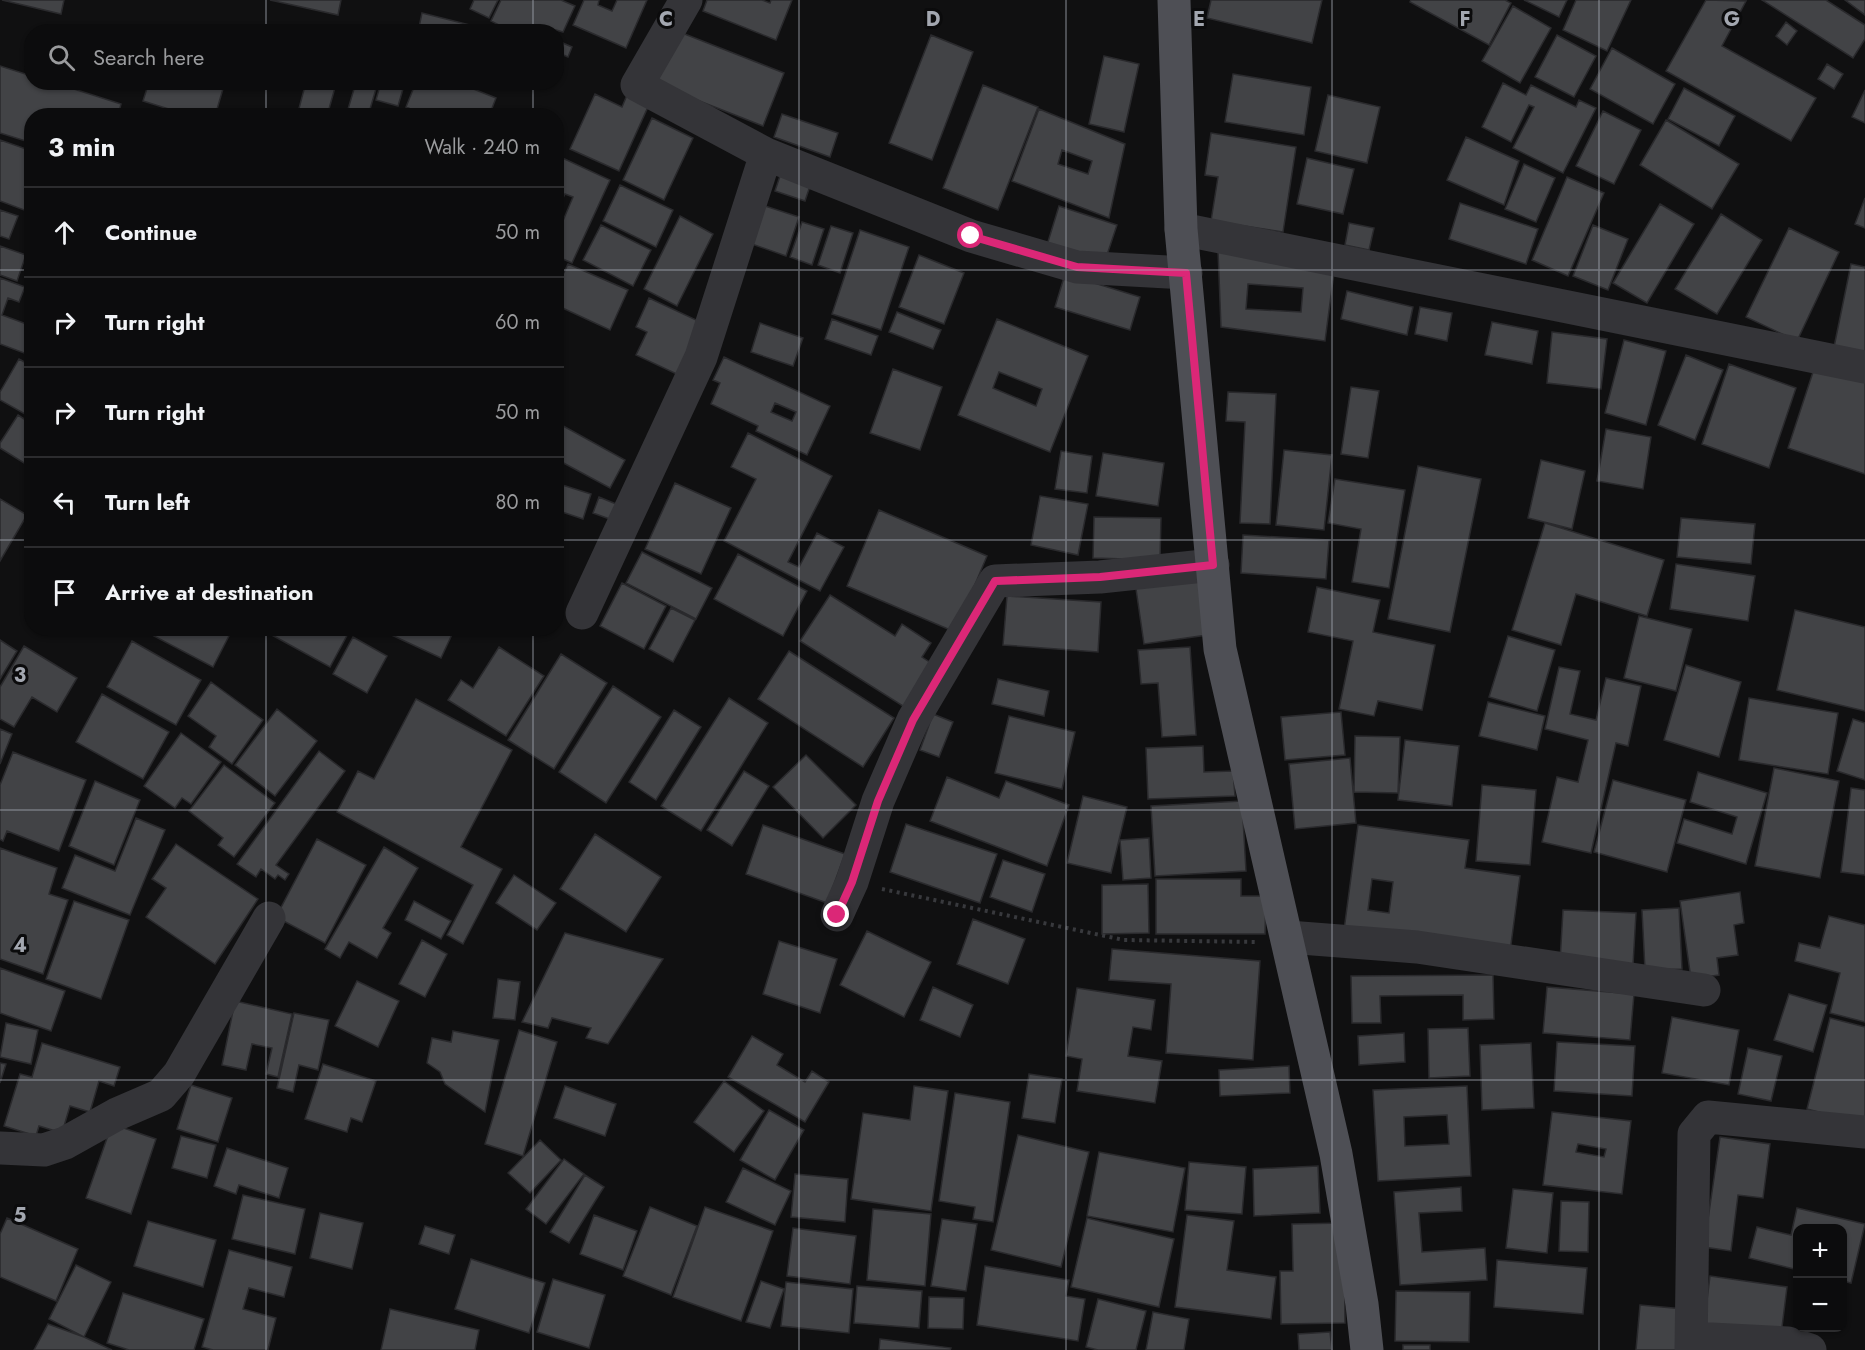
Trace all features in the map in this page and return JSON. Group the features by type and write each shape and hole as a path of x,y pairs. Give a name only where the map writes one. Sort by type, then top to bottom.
{"main road":[{"path":"1174,0 1181,229 1220,649 1289,940 1336,1154 1362,1304 1367,1350"}],"street":[{"path":"686,0 637,85 766,154 971,236 1077,267 1186,273"},
{"path":"582,613 701,357 766,154"},
{"path":"1181,229 1865,367"},
{"path":"837,915 852,882 878,801 913,720 995,581 1100,577 1213,565"},
{"path":"0,1148 44,1150 65,1143 117,1114 161,1095 179,1074 269,918"},
{"path":"1289,940 1417,947 1704,990"},
{"path":"1810,1350 1788,1343 1691,1344 1694,1134 1708,1117 1865,1132"}],"path":[{"path":"852,882 1124,940 1289,940"}],"building":[{"path":"2,0 64,0 61,14"},
{"path":"270,0 341,0 338,15"},
{"path":"474,0 498,0 489,18 470,9"},
{"path":"501,0 561,0 575,6 564,30 564,24 497,24 491,21"},
{"path":"584,0 599,0 598,5 612,11 617,0 647,0 626,48 573,25"},
{"path":"707,0 762,0 770,3 771,0 792,0 776,40 703,11"},
{"path":"1211,0 1322,0 1312,43 1207,18"},
{"path":"1411,0 1505,0 1511,3 1489,45 1410,2"},
{"path":"1524,0 1567,0 1559,17"},
{"path":"1576,0 1631,0 1607,51 1563,30"},
{"path":"1706,0 1746,1 1722,46 1816,98 1791,141 1666,71"},
{"path":"1762,0 1826,0 1865,25 1865,39 1853,58"},
{"path":"1845,0 1865,0 1865,15"},
{"path":"1513,6 1551,28 1520,83 1482,61"},
{"path":"422,13 466,24 420,24"},
{"path":"1786,22 1797,31 1787,45 1776,36"},
{"path":"677,31 784,73 763,126 656,84"},
{"path":"931,35 973,52 932,160 889,143"},
{"path":"1557,35 1596,56 1574,97 1535,77"},
{"path":"564,44 572,47 568,57 564,55"},
{"path":"1612,48 1675,84 1653,124 1590,89"},
{"path":"1104,56 1139,64 1124,132 1089,124"},
{"path":"1827,64 1843,74 1834,89 1818,79"},
{"path":"0,66 24,74 24,90 77,90 121,104 120,108 24,108 24,140 0,133"},
{"path":"1233,74 1311,87 1304,135 1225,122"},
{"path":"1503,83 1526,95 1531,85 1576,107 1579,100 1596,108 1563,173 1513,148 1534,107 1529,105 1511,142 1482,127"},
{"path":"983,85 1038,107 998,210 943,188"},
{"path":"630,88 652,98 619,171 570,149 595,94 622,107"},
{"path":"1684,88 1735,116 1719,146 1668,119"},
{"path":"146,90 223,90 217,108 165,108 143,101"},
{"path":"304,90 334,90 329,108 299,108"},
{"path":"354,90 376,90 370,108 348,108"},
{"path":"379,90 403,90 398,106 376,100"},
{"path":"413,90 476,90 496,98 492,108 406,107"},
{"path":"1865,90 1865,123 1852,117"},
{"path":"1328,95 1380,107 1367,163 1315,151"},
{"path":"1039,109 1125,144 1109,218 1012,181","holes":["1062,150 1092,161 1088,174 1058,164"]},
{"path":"1603,111 1641,130 1614,184 1576,166"},
{"path":"782,114 838,133 830,157 774,137"},
{"path":"652,118 693,138 664,200 623,180"},
{"path":"1666,120 1739,164 1712,209 1640,165"},
{"path":"1211,133 1296,147 1283,232 1211,221 1218,177 1205,175"},
{"path":"1466,137 1519,161 1504,205 1447,180"},
{"path":"0,140 24,148 24,210 0,201"},
{"path":"1307,158 1354,169 1343,214 1297,204"},
{"path":"564,159 610,180 572,263 564,260 564,218 573,197 565,194 564,196"},
{"path":"1524,164 1555,178 1536,222 1505,209"},
{"path":"781,173 811,183 805,201 775,191"},
{"path":"1567,177 1604,193 1568,276 1532,260"},
{"path":"620,185 673,210 656,247 603,221"},
{"path":"1865,198 1865,228 1855,224"},
{"path":"1460,203 1538,229 1526,264 1449,239"},
{"path":"1660,204 1694,224 1647,303 1613,283"},
{"path":"762,205 799,217 786,256 749,243"},
{"path":"1059,206 1117,225 1104,264 1047,245"},
{"path":"0,210 18,216 9,239 0,236"},
{"path":"1721,214 1762,240 1717,314 1675,289"},
{"path":"680,216 713,234 677,306 644,289"},
{"path":"802,222 824,229 812,265 790,257"},
{"path":"1349,223 1374,228 1369,250 1345,245"},
{"path":"601,225 651,250 633,286 583,260"},
{"path":"1593,225 1628,239 1608,290 1573,276"},
{"path":"831,226 853,233 840,273 818,265"},
{"path":"1789,228 1839,252 1797,341 1746,317"},
{"path":"860,230 909,247 881,330 832,314"},
{"path":"0,246 24,254 17,281 0,275"},
{"path":"1218,251 1335,265 1325,341 1221,327","holes":["1248,284 1303,288 1301,312 1246,309"]},
{"path":"919,255 964,273 944,324 899,307"},
{"path":"568,264 628,290 610,330 564,309 564,272"},
{"path":"1851,264 1865,267 1865,359 1833,352"},
{"path":"1065,274 1140,297 1130,330 1055,307"},
{"path":"0,278 24,287 19,302 8,298 2,315 24,323 24,353 0,344"},
{"path":"1347,291 1413,307 1407,335 1341,319"},
{"path":"649,298 707,325 683,377 636,355 647,332 636,327"},
{"path":"1420,307 1452,313 1447,341 1415,334"},
{"path":"897,312 941,330 933,349 889,332"},
{"path":"832,319 878,336 871,355 825,339"},
{"path":"997,319 1088,356 1050,452 958,415","holes":["999,372 1042,389 1036,406 993,388"]},
{"path":"1492,322 1538,331 1532,364 1485,355"},
{"path":"760,323 803,338 793,366 751,352"},
{"path":"1552,332 1607,339 1601,389 1547,383"},
{"path":"1624,340 1666,351 1646,425 1605,413"},
{"path":"1686,355 1723,370 1695,440 1658,425"},
{"path":"724,357 830,406 807,455 756,431 758,426 711,404 720,383 713,380","holes":["775,403 796,412 792,421 771,412"]},
{"path":"19,359 24,362 24,414 0,400 0,392"},
{"path":"1816,363 1865,379 1865,474 1788,448"},
{"path":"1729,364 1796,388 1769,468 1702,444"},
{"path":"893,369 942,387 920,450 870,433"},
{"path":"1351,387 1379,391 1368,458 1341,454"},
{"path":"1228,392 1276,394 1270,524 1240,523 1245,422 1226,421"},
{"path":"18,415 24,419 24,463 0,448 0,443"},
{"path":"564,426 625,460 610,488 564,463"},
{"path":"1606,429 1651,437 1643,489 1597,481"},
{"path":"748,433 832,476 788,562 799,567 817,533 844,547 820,591 724,541 756,479 731,467"},
{"path":"1284,450 1332,455 1324,530 1276,525"},
{"path":"1061,451 1092,456 1087,493 1055,489"},
{"path":"1103,453 1164,463 1158,506 1096,496"},
{"path":"1541,460 1585,471 1572,529 1528,518"},
{"path":"1418,466 1481,479 1450,632 1388,619"},
{"path":"1335,479 1405,490 1389,588 1352,582 1361,529 1328,523"},
{"path":"675,483 731,508 701,574 645,549"},
{"path":"564,486 591,494 583,519 564,513"},
{"path":"1040,496 1088,504 1078,555 1031,545"},
{"path":"599,497 621,506 615,521 593,513"},
{"path":"0,499 24,513 24,520 0,561"},
{"path":"879,510 987,556 955,632 847,586"},
{"path":"1094,517 1161,518 1160,560 1093,558"},
{"path":"1681,518 1755,524 1751,564 1677,557"},
{"path":"1545,523 1664,560 1647,616 1576,594 1561,645 1512,630"},
{"path":"1243,535 1329,540 1326,579 1241,573"},
{"path":"642,552 712,588 696,619 626,583"},
{"path":"738,554 807,591 783,636 714,599"},
{"path":"1676,564 1755,576 1748,621 1670,609"},
{"path":"1198,573 1207,635 1144,644 1135,582"},
{"path":"622,583 666,606 644,649 600,626"},
{"path":"1317,587 1380,600 1373,632 1435,645 1422,710 1378,701 1374,716 1339,709 1353,641 1308,632"},
{"path":"830,595 895,636 902,624 931,643 922,657 934,665 906,708 800,641"},
{"path":"1007,596 1101,602 1098,652 1003,645"},
{"path":"671,608 695,620 673,662 649,649"},
{"path":"1795,610 1865,627 1865,711 1777,690"},
{"path":"1639,616 1692,629 1676,691 1624,678"},
{"path":"154,636 229,636 213,667"},
{"path":"274,636 347,636 330,667"},
{"path":"394,636 451,636 441,658"},
{"path":"1508,636 1555,650 1537,711 1489,697"},
{"path":"353,637 387,656 367,693 333,674"},
{"path":"0,640 17,651 0,679"},
{"path":"132,641 201,680 176,725 107,687"},
{"path":"24,646 77,678 57,712 32,697 14,727 0,719 0,687"},
{"path":"499,647 544,676 506,736 448,700 461,680 473,688"},
{"path":"1190,647 1196,735 1162,737 1158,683 1141,684 1138,650"},
{"path":"789,651 894,718 863,767 758,699"},
{"path":"561,654 607,683 554,769 508,740"},
{"path":"1686,665 1741,682 1719,757 1664,740"},
{"path":"1559,667 1580,671 1570,714 1596,720 1606,678 1641,686 1628,746 1616,743 1591,853 1542,842 1557,777 1578,782 1588,740 1545,729"},
{"path":"998,679 1049,691 1044,716 992,704"},
{"path":"211,682 263,720 232,764 209,747 216,736 188,716"},
{"path":"613,686 661,717 606,803 559,772"},
{"path":"102,694 169,732 143,779 76,742"},
{"path":"729,698 768,723 701,831 661,806"},
{"path":"1749,698 1838,713 1828,774 1739,760"},
{"path":"416,699 512,750 461,847 502,869 463,944 447,935 473,885 337,812 358,771 374,779"},
{"path":"1488,702 1545,716 1537,750 1479,736"},
{"path":"277,709 317,741 275,796 235,765"},
{"path":"674,710 701,727 656,800 629,782"},
{"path":"1341,712 1345,755 1285,760 1281,717"},
{"path":"933,714 953,722 939,757 920,750"},
{"path":"1009,716 1075,732 1062,789 995,773"},
{"path":"1853,719 1865,723 1865,780 1837,771"},
{"path":"0,729 12,734 0,764"},
{"path":"181,733 221,762 191,804 182,798 175,808 144,786"},
{"path":"1355,736 1400,737 1398,793 1354,792"},
{"path":"1405,740 1459,746 1452,806 1398,800"},
{"path":"1203,746 1204,772 1233,771 1235,796 1148,799 1146,748"},
{"path":"319,751 345,771 276,865 289,874 285,880 278,875 275,879 261,869 256,877 237,864"},
{"path":"13,752 86,780 59,851 7,831 3,841 0,839 0,785"},
{"path":"806,755 856,805 823,838 773,787"},
{"path":"1350,758 1356,823 1295,829 1289,764"},
{"path":"224,765 275,803 234,857 218,845 223,838 189,811"},
{"path":"1774,768 1839,781 1820,878 1755,866"},
{"path":"744,771 769,786 732,846 707,830"},
{"path":"1698,772 1767,793 1746,864 1677,843 1684,819 1732,834 1737,817 1690,802"},
{"path":"947,777 999,798 1006,781 1069,805 1047,866 930,821"},
{"path":"1613,780 1686,800 1667,872 1594,852"},
{"path":"95,781 140,800 114,865 69,846"},
{"path":"1482,785 1536,790 1530,865 1476,861"},
{"path":"1851,788 1865,790 1865,875 1841,872"},
{"path":"1083,796 1127,807 1111,873 1067,863"},
{"path":"1242,801 1246,871 1155,876 1151,806"},
{"path":"136,818 165,830 130,915 62,888 75,855 115,871"},
{"path":"906,824 997,854 980,903 890,872"},
{"path":"763,825 845,854 827,903 746,874"},
{"path":"1358,825 1469,840 1465,868 1520,876 1510,952 1344,930","holes":["1372,879 1393,882 1389,913 1368,910"]},
{"path":"595,834 661,877 626,932 560,889"},
{"path":"1149,838 1151,878 1123,880 1120,840"},
{"path":"317,839 366,865 325,943 276,917"},
{"path":"176,844 258,899 215,964 146,917 166,888 152,879"},
{"path":"384,847 418,868 383,928 391,933 377,958 349,942 340,958 325,949"},
{"path":"0,848 57,868 49,894 68,900 43,974 0,959"},
{"path":"1003,860 1045,874 1032,912 990,897"},
{"path":"514,875 556,903 537,930 496,903"},
{"path":"1156,879 1241,879 1241,896 1266,896 1265,934 1156,934"},
{"path":"1148,884 1149,933 1102,934 1102,885"},
{"path":"1740,892 1744,923 1734,925 1738,955 1717,958 1719,975 1691,979 1680,901"},
{"path":"74,901 129,920 101,999 46,979"},
{"path":"414,901 451,921 441,939 405,920"},
{"path":"1679,908 1682,969 1645,970 1642,910"},
{"path":"1563,910 1636,913 1633,965 1560,961"},
{"path":"1829,916 1865,925 1865,1022 1830,1013 1840,973 1795,961 1799,943 1820,948"},
{"path":"973,919 1025,939 1008,984 957,964"},
{"path":"867,931 931,962 904,1017 840,985"},
{"path":"565,933 663,959 608,1044 586,1038 591,1028 552,1018 548,1028 522,1022"},
{"path":"422,940 447,954 425,997 399,984"},
{"path":"779,941 837,959 820,1013 763,994"},
{"path":"1112,949 1260,961 1253,1060 1166,1053 1171,984 1109,980"},
{"path":"0,968 65,991 51,1031 0,1013"},
{"path":"1493,975 1494,1019 1463,1020 1463,995 1380,996 1381,1023 1352,1023 1351,976"},
{"path":"498,979 520,982 515,1020 493,1018"},
{"path":"357,981 399,1001 378,1047 335,1026"},
{"path":"933,987 973,1005 960,1037 920,1020"},
{"path":"1547,987 1634,994 1630,1040 1543,1033"},
{"path":"1077,988 1155,1000 1151,1030 1133,1027 1128,1056 1162,1061 1155,1103 1077,1091 1082,1059 1066,1056"},
{"path":"1789,994 1827,1005 1813,1052 1774,1040"},
{"path":"235,1001 292,1014 278,1077 266,1074 272,1048 252,1044 246,1070 222,1065"},
{"path":"294,1013 329,1020 318,1070 299,1065 293,1092 277,1088"},
{"path":"1672,1017 1739,1030 1729,1085 1662,1073"},
{"path":"1830,1018 1865,1027 1865,1124 1807,1109"},
{"path":"6,1023 38,1030 31,1064 0,1057"},
{"path":"1468,1028 1470,1076 1429,1078 1428,1029"},
{"path":"519,1030 557,1042 523,1156 485,1144"},
{"path":"453,1031 499,1040 485,1112 445,1084 440,1072 427,1063 432,1038 451,1042"},
{"path":"1404,1033 1405,1062 1359,1065 1358,1036"},
{"path":"752,1036 783,1054 777,1065 805,1082 812,1071 829,1082 805,1122 728,1077"},
{"path":"1557,1042 1635,1046 1632,1096 1554,1091"},
{"path":"42,1043 120,1067 114,1086 99,1081 90,1112 70,1106 62,1133 39,1126 36,1136 4,1126 20,1074 32,1077"},
{"path":"1531,1043 1534,1108 1482,1110 1480,1045"},
{"path":"1748,1048 1782,1056 1771,1101 1738,1094"},
{"path":"0,1063 6,1064 0,1083"},
{"path":"323,1064 376,1081 362,1122 351,1118 347,1132 305,1119"},
{"path":"1289,1066 1290,1093 1220,1096 1219,1070"},
{"path":"1029,1074 1062,1079 1055,1123 1022,1118"},
{"path":"724,1081 764,1111 734,1152 694,1122"},
{"path":"191,1085 232,1098 218,1142 177,1129"},
{"path":"565,1086 616,1104 605,1136 554,1118"},
{"path":"914,1086 948,1091 931,1211 851,1199 863,1113 910,1120"},
{"path":"1467,1086 1471,1176 1378,1181 1373,1090","holes":["1447,1115 1449,1144 1405,1146 1404,1117"]},
{"path":"955,1093 1010,1102 993,1222 973,1219 975,1207 939,1201"},
{"path":"769,1110 804,1130 775,1180 740,1160"},
{"path":"1552,1112 1631,1121 1622,1194 1543,1185","holes":["1578,1144 1606,1149 1604,1157 1576,1152"]},
{"path":"112,1124 156,1139 131,1214 86,1198"},
{"path":"1018,1135 1089,1152 1061,1267 991,1250"},
{"path":"181,1136 216,1145 207,1178 172,1168"},
{"path":"1720,1137 1770,1144 1763,1198 1738,1195 1731,1251 1704,1247"},
{"path":"540,1140 561,1160 530,1193 508,1173"},
{"path":"227,1148 288,1168 279,1198 239,1185 236,1194 214,1186"},
{"path":"1099,1152 1185,1168 1173,1232 1087,1216"},
{"path":"564,1159 584,1174 546,1224 526,1209"},
{"path":"1189,1162 1246,1167 1242,1214 1185,1210"},
{"path":"1318,1166 1320,1213 1254,1216 1253,1169"},
{"path":"743,1168 791,1191 775,1225 726,1202"},
{"path":"795,1174 848,1179 845,1222 791,1217"},
{"path":"585,1175 604,1187 569,1243 550,1232"},
{"path":"1461,1187 1462,1211 1419,1213 1422,1252 1485,1248 1487,1280 1400,1285 1394,1192"},
{"path":"1513,1189 1553,1193 1547,1253 1506,1248"},
{"path":"243,1195 305,1209 295,1254 232,1239"},
{"path":"1561,1201 1589,1202 1588,1252 1559,1251"},
{"path":"650,1207 697,1226 671,1295 623,1276"},
{"path":"705,1207 773,1231 741,1321 673,1297"},
{"path":"1797,1208 1865,1224 1851,1283 1847,1282 1847,1224 1793,1224"},
{"path":"873,1209 931,1214 925,1286 867,1280"},
{"path":"320,1213 363,1223 352,1269 310,1258"},
{"path":"594,1215 637,1231 623,1270 580,1254"},
{"path":"1187,1215 1234,1221 1227,1270 1276,1277 1271,1319 1175,1307"},
{"path":"7,1218 78,1249 56,1301 0,1277 0,1234"},
{"path":"1087,1218 1174,1239 1159,1307 1071,1287"},
{"path":"942,1219 977,1224 966,1291 931,1286"},
{"path":"148,1221 216,1240 203,1287 134,1266"},
{"path":"1344,1223 1345,1323 1281,1324 1280,1271 1293,1271 1292,1224"},
{"path":"425,1226 455,1235 449,1254 419,1244"},
{"path":"1793,1226 1793,1269 1749,1258 1757,1227 1791,1235"},
{"path":"793,1228 856,1236 850,1284 787,1276"},
{"path":"229,1250 292,1267 284,1297 249,1288 243,1309 276,1318 268,1350 213,1350 202,1347"},
{"path":"471,1259 545,1283 529,1333 455,1309"},
{"path":"1497,1260 1587,1268 1583,1314 1494,1307"},
{"path":"76,1265 111,1282 84,1337 49,1319"},
{"path":"985,1266 1069,1280 1066,1296 1085,1299 1078,1341 977,1325"},
{"path":"1710,1276 1787,1287 1781,1335 1704,1324"},
{"path":"553,1279 605,1295 589,1348 537,1332"},
{"path":"761,1281 784,1289 770,1328 746,1322"},
{"path":"786,1282 853,1289 849,1333 781,1326"},
{"path":"857,1286 922,1291 919,1328 854,1323"},
{"path":"1396,1291 1470,1292 1469,1342 1395,1341"},
{"path":"123,1293 204,1319 194,1350 129,1350 107,1343"},
{"path":"929,1297 964,1298 963,1329 928,1328"},
{"path":"1098,1299 1146,1311 1136,1350 1098,1350 1086,1347"},
{"path":"1640,1305 1684,1309 1680,1350 1636,1350"},
{"path":"390,1309 479,1330 475,1350 381,1350"},
{"path":"1153,1312 1189,1319 1184,1350 1146,1350"},
{"path":"48,1324 84,1337 112,1350 34,1350"},
{"path":"1330,1332 1332,1350 1299,1350 1298,1334"},
{"path":"880,1339 951,1348 950,1350 879,1350"},
{"path":"1403,1345 1430,1345 1430,1350 1403,1350"}],"route":[{"path":"837,915 852,882 878,801 913,720 995,581 1100,577 1213,565 1186,273 1077,267 971,236"}]}
